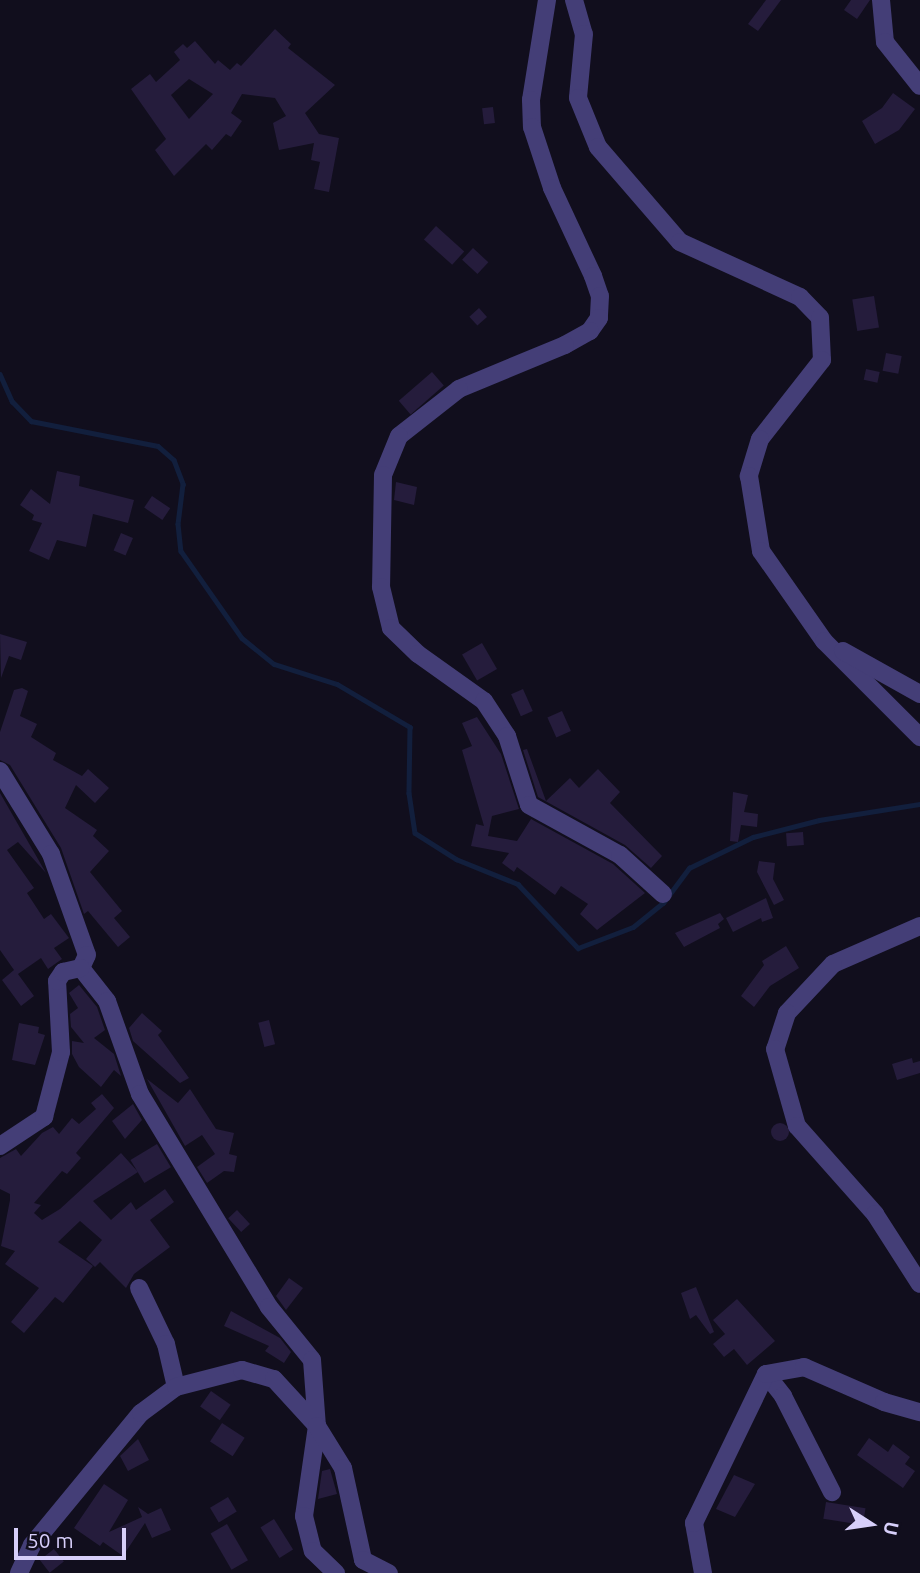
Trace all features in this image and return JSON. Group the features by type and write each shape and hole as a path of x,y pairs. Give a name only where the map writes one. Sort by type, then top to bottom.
{"street":[{"path":"547,0 531,100 532,127 552,188 593,276 600,296 599,318 590,331 565,345 459,389 399,436 383,475 383,605 391,628 408,645 484,701 507,736 528,805 620,855 663,894"},
{"path":"574,0 584,34 578,98 598,147 680,242 800,297 820,318 822,360 760,439 749,476 761,551 824,641 920,737"},
{"path":"881,0 885,42 920,86"},
{"path":"824,641 920,694"},
{"path":"0,771 51,854 87,955 81,968"},
{"path":"920,926 833,964 787,1013 775,1049 797,1126 875,1214 920,1284"},
{"path":"0,1146 44,1117 61,1052 57,981 64,972 81,968"},
{"path":"81,968 107,1001 140,1094 269,1307 312,1360 317,1426 304,1516 313,1551 336,1573"},
{"path":"139,1287 166,1344 176,1387"},
{"path":"766,1374 804,1367 884,1402 920,1412"},
{"path":"19,1573 32,1545 141,1413 176,1387 242,1370 274,1379 317,1426 343,1468 363,1560 389,1573"},
{"path":"766,1374 783,1396 832,1492"},
{"path":"703,1573 694,1523 766,1374"}],"building":[{"path":"766,0 781,0 758,31 748,24"},
{"path":"851,0 870,0 857,19 844,10"},
{"path":"275,29 291,44 288,48 335,85 305,113 319,134 339,138 329,192 314,189 320,162 311,160 314,143 279,150 273,123 286,116 275,98 242,94 231,113 242,121 231,137 226,134 212,150 206,144 174,176 155,150 166,139 131,89 150,74 156,82 180,60 174,52 183,44 187,48 195,41 215,64 218,60 230,70 237,63 241,66","holes":["189,79 213,94 189,119 171,95"]},
{"path":"893,93 915,109 899,130 875,144 862,121 882,108"},
{"path":"493,107 495,123 484,124 482,108"},
{"path":"436,226 464,251 452,265 424,239"},
{"path":"473,248 488,262 477,274 462,260"},
{"path":"874,296 879,328 857,331 852,299"},
{"path":"479,308 487,317 477,326 469,317"},
{"path":"886,353 902,356 898,374 883,371"},
{"path":"866,369 880,372 877,383 864,380"},
{"path":"432,372 444,386 411,414 399,401"},
{"path":"57,471 80,476 79,486 134,500 128,523 93,514 86,547 57,540 49,560 29,551 42,523 32,520 34,515 20,505 31,489 50,504"},
{"path":"396,482 417,487 414,505 394,500"},
{"path":"152,496 170,508 162,520 144,508"},
{"path":"121,533 133,538 126,556 114,550"},
{"path":"0,634 27,642 21,660 9,656 1,678"},
{"path":"482,643 497,669 477,680 462,654"},
{"path":"22,688 28,691 20,716 37,724 31,737 56,753 53,760 82,776 88,769 109,788 95,803 76,785 65,808 97,830 93,836 109,851 90,872 122,911 114,918 130,937 118,947 88,911 84,914 61,848 10,765 0,760 0,732 14,690"},
{"path":"523,689 533,711 521,716 511,694"},
{"path":"562,711 571,731 556,738 547,718"},
{"path":"477,717 501,754 519,809 492,816 488,836 517,841 531,819 613,864 645,893 597,930 580,914 588,904 561,886 555,895 517,867 514,872 502,863 509,853 471,846 476,824 484,826 462,750 472,746 462,723"},
{"path":"527,749 546,801 570,778 579,788 598,769 620,792 610,803 662,856 651,868 625,845 538,797 523,750"},
{"path":"733,792 748,795 744,812 758,814 757,827 741,825 738,842 730,841"},
{"path":"0,793 46,873 18,842 7,850 34,888 27,893 44,919 51,914 69,938 54,948 62,959 48,969 41,958 18,974 34,996 21,1006 2,980 14,970 0,950"},
{"path":"803,832 804,845 787,846 786,833"},
{"path":"759,861 775,863 773,879 784,900 774,905 757,872"},
{"path":"766,898 773,918 762,922 761,918 733,932 726,918"},
{"path":"720,913 724,919 718,924 720,928 684,947 675,933"},
{"path":"786,946 799,968 770,986 754,1007 741,996 764,965 762,961"},
{"path":"79,985 97,1007 105,1030 94,1038 114,1054 121,1076 114,1070 101,1087 79,1067 72,1054 72,1041 84,1043 71,1027 70,1014 78,1008 69,993"},
{"path":"142,1013 162,1031 158,1035 189,1078 180,1083 133,1041 129,1028"},
{"path":"269,1020 275,1044 264,1047 258,1023"},
{"path":"19,1023 39,1027 38,1033 45,1035 35,1065 12,1060"},
{"path":"912,1058 913,1063 920,1061 920,1073 897,1080 892,1064"},
{"path":"147,1079 178,1103 190,1089 216,1129 234,1133 229,1154 237,1156 234,1172 224,1171 207,1183 197,1167 215,1154 202,1135 185,1146"},
{"path":"102,1094 114,1108 76,1153 81,1158 67,1174 62,1171 34,1203 41,1205 34,1213 42,1220 60,1209 121,1153 138,1172 93,1201 111,1220 131,1202 136,1210 165,1189 174,1202 150,1220 170,1247 134,1274 126,1288 100,1262 95,1267 86,1259 102,1240 80,1221 58,1242 93,1266 63,1303 55,1297 24,1333 11,1322 39,1288 5,1264 15,1251 1,1246 10,1194 0,1189 0,1158 16,1149 21,1156 42,1133 53,1127 59,1134 72,1118 79,1124 96,1109 91,1103"},
{"path":"133,1104 142,1120 125,1139 112,1121"},
{"path":"780,1123 786,1126 789,1132 786,1138 780,1141 774,1138 771,1132 774,1126"},
{"path":"157,1144 171,1167 144,1183 130,1160"},
{"path":"237,1210 250,1224 241,1232 228,1218"},
{"path":"289,1278 303,1288 286,1310 276,1296"},
{"path":"696,1287 714,1332 710,1334 696,1315 690,1319 681,1293"},
{"path":"737,1299 775,1341 747,1365 734,1349 724,1357 713,1344 725,1334 713,1320"},
{"path":"231,1311 280,1338 291,1352 284,1363 265,1351 269,1346 224,1326"},
{"path":"211,1391 231,1405 220,1420 200,1407"},
{"path":"222,1423 245,1438 233,1456 210,1441"},
{"path":"869,1438 888,1452 893,1444 910,1457 905,1464 915,1471 903,1488 857,1455"},
{"path":"138,1439 149,1460 128,1471 120,1456"},
{"path":"330,1469 337,1494 318,1499 322,1471"},
{"path":"734,1475 755,1484 735,1517 716,1509"},
{"path":"104,1484 128,1500 109,1532 142,1517 138,1507 148,1514 161,1508 171,1530 152,1538 145,1523 123,1556 103,1542 100,1546 74,1528"},
{"path":"228,1497 237,1512 219,1522 210,1508"},
{"path":"826,1502 866,1508 863,1525 823,1519"},
{"path":"274,1519 293,1550 280,1558 260,1527"},
{"path":"227,1524 248,1560 232,1570 211,1534"},
{"path":"54,1549 64,1562 50,1573 40,1560"}],"waterway":[{"path":"0,374 12,401 31,421 158,446 174,460 183,484 178,524 181,551 242,638 274,664 337,684 410,727 409,793 415,833 456,859 518,884 578,948 633,927 663,903 689,868 753,837 819,820 920,804"}]}
